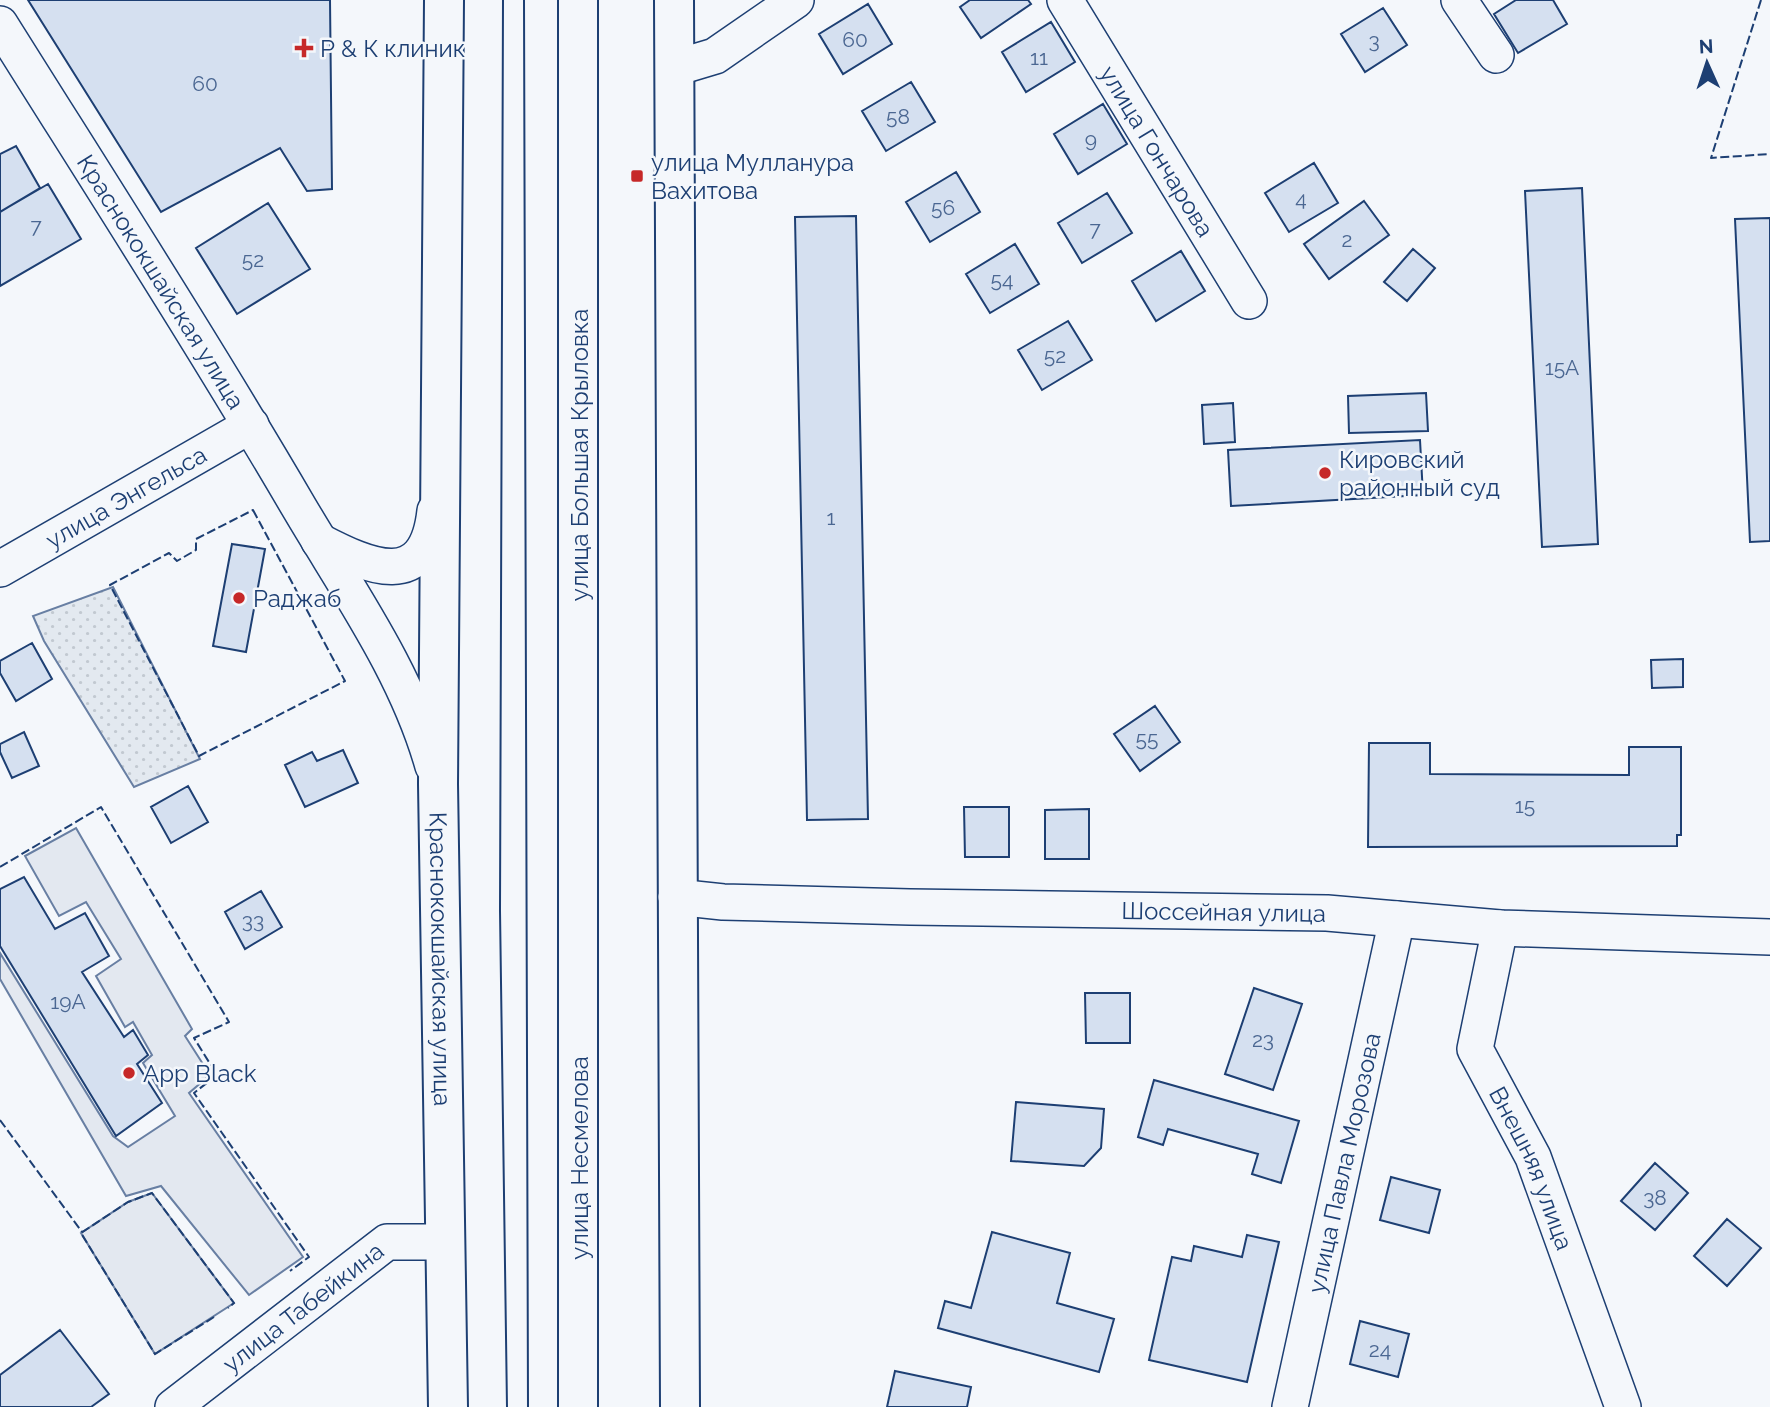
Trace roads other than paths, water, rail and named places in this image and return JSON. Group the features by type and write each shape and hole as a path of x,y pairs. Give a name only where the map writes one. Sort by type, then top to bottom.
{"main road":[{"path":"438,784 444,0"},
{"name":"улица Большая Крыловка","path":"578,0 580,910"},
{"path":"674,0 680,1407"},
{"name":"Краснококшайская улица","path":"438,784 448,1407"},
{"name":"улица Несмелова","path":"578,1407 580,910"}],"street":[{"path":"675,68 715,57 796,0"},
{"name":"улица Гончарова","path":"1065,0 1249,301"},
{"path":"1459,0 1496,55"},
{"name":"Краснококшайская улица","path":"0,24 251,425 386,653 422,727 438,784"},
{"name":"улица Энгельса","path":"0,569 251,425"},
{"path":"319,541 372,566 405,564 419,556 432,532 440,444"},
{"name":"Шоссейная улица","path":"676,897 723,902 910,908 1327,913 1500,928 1770,937"},
{"name":"улица Павла Морозова","path":"1290,1407 1397,919"},
{"name":"Внешняя улица","path":"1500,928 1475,1049 1533,1157 1623,1407"},
{"name":"улица Табейкина","path":"173,1407 387,1242 445,1242"}],"tram line":[{"path":"503,0 500,911 507,1407"},
{"path":"524,0 528,1407"}],"place":[{"name":"Р & К клиник","path":"304,48"},
{"name":"улица Мулланура Вахитова","path":"637,176"},
{"name":"Кировский районный суд","path":"1325,473"},
{"name":"Раджаб","path":"239,598"},
{"name":"App Black","path":"129,1073"}]}
